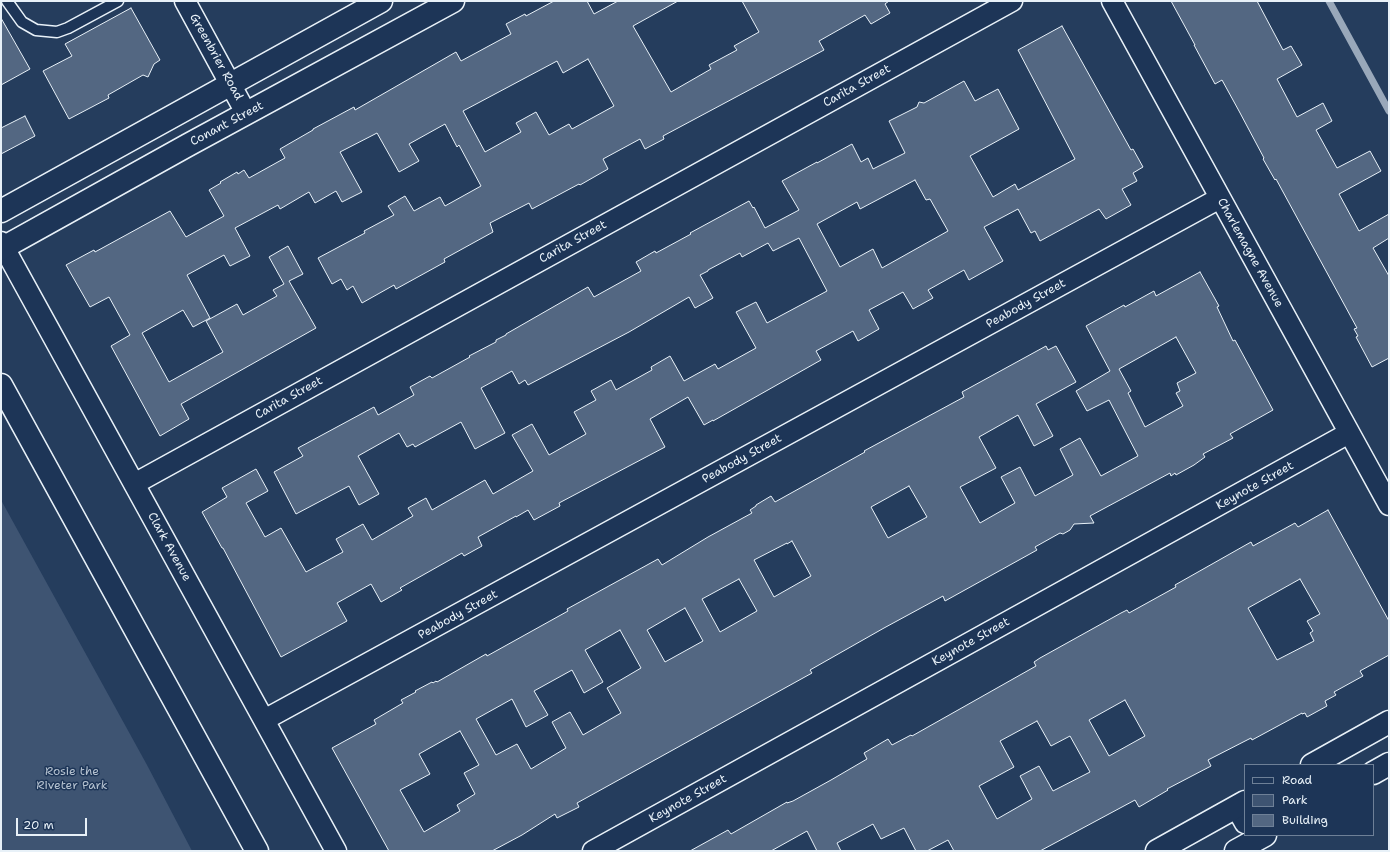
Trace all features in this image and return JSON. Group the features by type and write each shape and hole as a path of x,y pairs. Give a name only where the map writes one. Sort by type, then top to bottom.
{"street":[{"name":"Greenbrier Road","path":"185,1 246,114"},
{"path":"1,211 381,1"},
{"name":"Conant Street","path":"2,246 453,1"},
{"name":"Carita Street","path":"134,484 1012,1"},
{"name":"Charlemagne Avenue","path":"1112,1 1389,505"},
{"name":"Peabody Street","path":"264,720 1220,198"},
{"name":"Clark Avenue","path":"2,246 336,851"},
{"path":"1,385 257,851"},
{"name":"Keynote Street","path":"594,851 1349,434"},
{"path":"1314,764 1389,722"},
{"path":"1374,772 1389,764"},
{"path":"1157,851 1244,830"},
{"path":"1236,851 1246,836"}],"lane":[{"path":"7,1 22,22 36,30 56,32 68,28 118,1"}],"green space":[{"name":"Rosie the Riveter Park","path":"1,500 147,765 192,851 1,851"}],"building":[{"path":"554,1 587,1 594,14 618,1 678,1 633,26 671,92 711,69 709,65 737,50 734,46 759,32 742,1 889,1 885,4 890,13 871,24 865,15 819,41 824,50 663,136 664,139 645,149 640,139 603,159 608,169 532,209 529,203 490,223 493,232 444,259 445,262 396,289 394,285 362,303 353,286 347,290 341,279 332,284 318,258 365,233 364,231 394,215 388,206 405,196 414,211 440,197 445,206 481,186 459,145 457,147 445,124 409,144 419,161 399,172 377,133 340,152 362,192 342,202 336,191 315,203 309,192 280,209 278,205 235,228 250,256 230,266 224,255 187,275 210,318 193,327 183,310 142,333 169,382 223,352 206,321 237,304 243,315 277,296 273,290 284,284 269,257 288,246 303,274 289,281 316,328 181,404 189,419 160,436 111,346 130,335 109,297 90,307 66,265 94,250 95,252 170,211 186,237 224,216 209,190 221,183 220,182 237,172 238,174 244,170 249,178 285,158 280,149 313,129 354,107 355,110 456,52 461,61 511,34 506,24 525,14 526,16","holes":["588,59 614,106 572,129 569,124 549,135 536,112 516,123 521,132 485,152 463,111 557,61 563,73"]},
{"path":"1171,1 1257,1 1283,50 1291,46 1302,65 1277,79 1297,117 1323,103 1332,121 1316,130 1337,168 1370,151 1381,171 1339,194 1359,231 1389,214 1389,238 1373,248 1389,276 1389,358 1372,367 1356,337 1358,336 1354,329 1357,328 1276,179 1275,180 1263,159 1264,158 1222,80 1215,84"},
{"path":"131,8 160,60 154,64 148,77 143,75 108,95 109,98 69,119 43,71 72,56 65,44"},
{"path":"1,18 30,69 1,85"},
{"path":"1062,26 1131,150 1133,149 1143,167 1133,173 1137,181 1122,189 1131,205 1106,219 1099,209 1040,241 1035,231 1031,233 1018,209 984,227 1003,261 969,280 964,270 928,290 933,298 913,309 903,292 869,310 879,329 858,341 853,331 816,351 821,360 704,425 688,397 650,419 665,447 559,503 560,506 534,520 528,510 516,516 478,537 482,546 464,556 462,553 400,588 402,590 381,602 371,584 337,603 347,621 281,657 223,548 202,512 227,497 222,488 256,469 268,491 246,503 265,537 281,528 306,572 343,552 336,539 363,524 372,540 413,516 408,508 426,498 432,510 485,480 493,494 533,471 512,435 532,424 549,455 586,434 574,412 596,400 591,391 611,380 616,390 652,370 651,367 670,356 684,381 715,364 718,369 756,348 736,312 756,302 767,323 827,291 799,238 773,251 768,243 742,257 740,253 700,275 713,298 695,308 689,297 629,332 528,385 525,380 519,384 512,371 481,388 505,433 475,449 461,422 415,447 413,444 407,447 399,433 358,456 379,494 359,505 349,486 296,514 274,472 303,456 298,448 374,407 378,415 414,395 410,387 430,376 432,378 470,357 469,356 496,342 496,340 506,334 588,287 594,297 641,271 636,262 655,251 656,253 749,201 753,208 754,207 765,228 799,210 782,181 852,144 861,162 868,158 873,169 905,153 889,121 917,107 919,102 924,103 964,81 975,101 998,89 1019,129 970,156 993,197 1015,184 1018,190 1075,159 1018,50","holes":["915,180 926,200 930,199 948,231 882,268 873,249 840,267 817,224 857,202 860,209"]},
{"path":"25,116 35,136 1,154 1,128"},
{"path":"1200,272 1219,306 1217,307 1233,341 1235,340 1273,410 1230,434 1233,438 1203,454 1205,457 1194,465 1176,475 1175,473 1171,476 1170,473 1090,516 1094,523 1074,524 1070,530 1063,534 1060,533 1035,547 1037,550 945,601 943,596 884,628 810,670 812,673 577,803 579,807 557,818 555,814 522,835 492,851 389,851 332,748 376,724 374,720 403,703 401,700 416,692 415,691 432,682 437,682 486,654 487,656 568,611 567,609 658,559 662,565 708,537 752,513 750,510 771,496 775,502 865,452 864,451 964,397 962,392 1046,346 1048,350 1056,346 1076,382 1036,404 1053,436 1034,446 1018,415 979,437 996,468 960,487 980,523 1015,503 1001,477 1020,467 1035,496 1073,475 1060,449 1080,438 1101,476 1138,456 1109,400 1087,411 1076,391 1110,371 1086,326 1124,305 1125,307 1154,291 1156,296","holes":["1176,337 1196,373 1177,383 1180,391 1176,393 1183,406 1145,427 1128,393 1131,391 1119,369","909,486 927,517 888,538 871,507","792,541 811,576 774,597 754,560","739,579 757,611 720,632 702,599","685,608 703,641 665,662 647,630","620,630 641,668 607,688 621,713 583,735 570,712 552,722 566,748 531,769 517,744 496,755 476,719 512,699 526,727 548,715 534,691 572,670 584,693 603,682 585,650","460,731 479,765 464,773 475,794 457,805 460,811 424,832 400,790 430,774 419,754"]},
{"path":"1328,510 1389,621 1389,655 1360,671 1363,676 1334,692 1336,695 1325,701 1327,706 1307,717 1305,713 1302,713 1252,740 1251,738 1208,760 1211,766 1167,789 1168,790 1139,807 1135,800 1040,851 954,851 948,840 927,851 916,851 904,828 881,839 873,824 837,843 841,851 817,851 807,831 771,851 690,851 728,830 731,834 787,802 793,801 831,780 867,759 864,753 888,739 892,745 911,735 912,736 1036,666 1034,662 1040,658 1121,613 1127,610 1129,613 1251,542 1253,546 1295,523 1298,527","holes":["1300,579 1320,614 1307,621 1313,631 1310,633 1314,641 1277,660 1248,608","1125,700 1145,736 1109,756 1089,720","1037,721 1051,746 1070,736 1090,772 1053,791 1039,766 1020,776 1032,799 997,819 979,786 1014,767 1000,741"]}],"waterway":[{"path":"1329,1 1389,111"}]}
